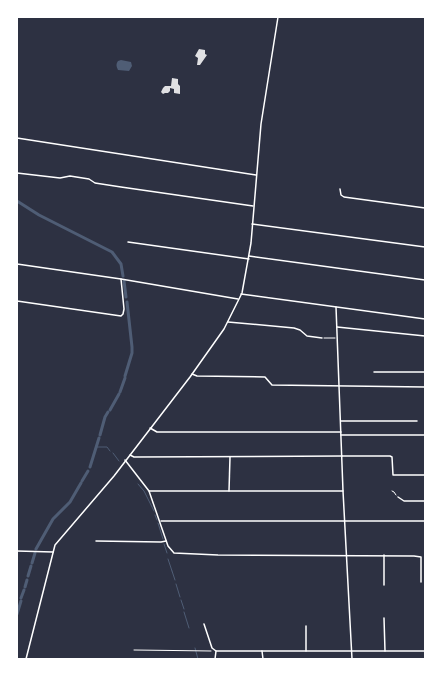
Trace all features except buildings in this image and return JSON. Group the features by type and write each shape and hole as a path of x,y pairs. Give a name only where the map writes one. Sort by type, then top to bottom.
{"street":[{"path":"26,659 53,552 58,540 102,490 192,374 222,332 241,294 249,259 261,124 278,17"},
{"path":"17,138 256,175"},
{"path":"17,173 60,178 70,176 86,178 95,183 254,206"},
{"path":"340,189 340,195 344,197 425,208"},
{"path":"252,224 425,247"},
{"path":"128,242 249,259"},
{"path":"249,256 425,280"},
{"path":"17,264 121,279 239,299"},
{"path":"17,301 121,316 124,309 121,279"},
{"path":"241,294 425,319"},
{"path":"336,307 352,659"},
{"path":"228,322 294,328 300,330 307,336 322,338"},
{"path":"337,326 425,336"},
{"path":"374,372 425,372"},
{"path":"192,374 197,376 266,376 272,385 425,387"},
{"path":"341,421 417,421"},
{"path":"150,428 157,432 341,432"},
{"path":"341,435 425,435"},
{"path":"130,455 134,457 390,456 392,457 393,475 425,475"},
{"path":"229,492 230,457"},
{"path":"125,460 149,491 166,541 171,550 179,554 414,556 421,557 421,582"},
{"path":"149,491 344,491"},
{"path":"398,497 404,501 425,501"},
{"path":"160,521 425,521"},
{"path":"96,541 166,541"},
{"path":"17,551 53,552"},
{"path":"384,555 384,585"},
{"path":"384,618 385,651"},
{"path":"204,624 212,648 216,651 425,651"},
{"path":"306,626 306,651"},
{"path":"215,659 216,651"},
{"path":"262,651 263,659"}],"path":[{"path":"322,338 337,338"},
{"path":"392,492 394,492 398,497"},
{"path":"134,650 216,651"}],"water":[{"path":"121,60 131,62 132,66 129,71 118,70 117,63"}],"waterway":[{"path":"17,201 39,215 112,252 121,264 123,276"},
{"path":"124,281 126,297"},
{"path":"125,376 132,353 127,302"},
{"path":"120,392 125,378"},
{"path":"110,410 119,394"},
{"path":"100,435 108,412"},
{"path":"90,467 99,438"},
{"path":"97,447 107,447 110,451"},
{"path":"113,453 119,461"},
{"path":"82,481 88,471"},
{"path":"36,549 53,519 70,502 81,483"},
{"path":"138,484 144,491 154,511"},
{"path":"155,515 157,520"},
{"path":"158,523 163,539"},
{"path":"164,544 167,553"},
{"path":"32,563 35,553"},
{"path":"168,559 172,571"},
{"path":"28,576 31,566"},
{"path":"172,571 175,580"},
{"path":"25,587 27,580"},
{"path":"176,584 180,597"},
{"path":"21,598 24,590"},
{"path":"181,600 184,609"},
{"path":"17,614 21,601"},
{"path":"184,612 189,628"},
{"path":"195,648 198,659"}]}
